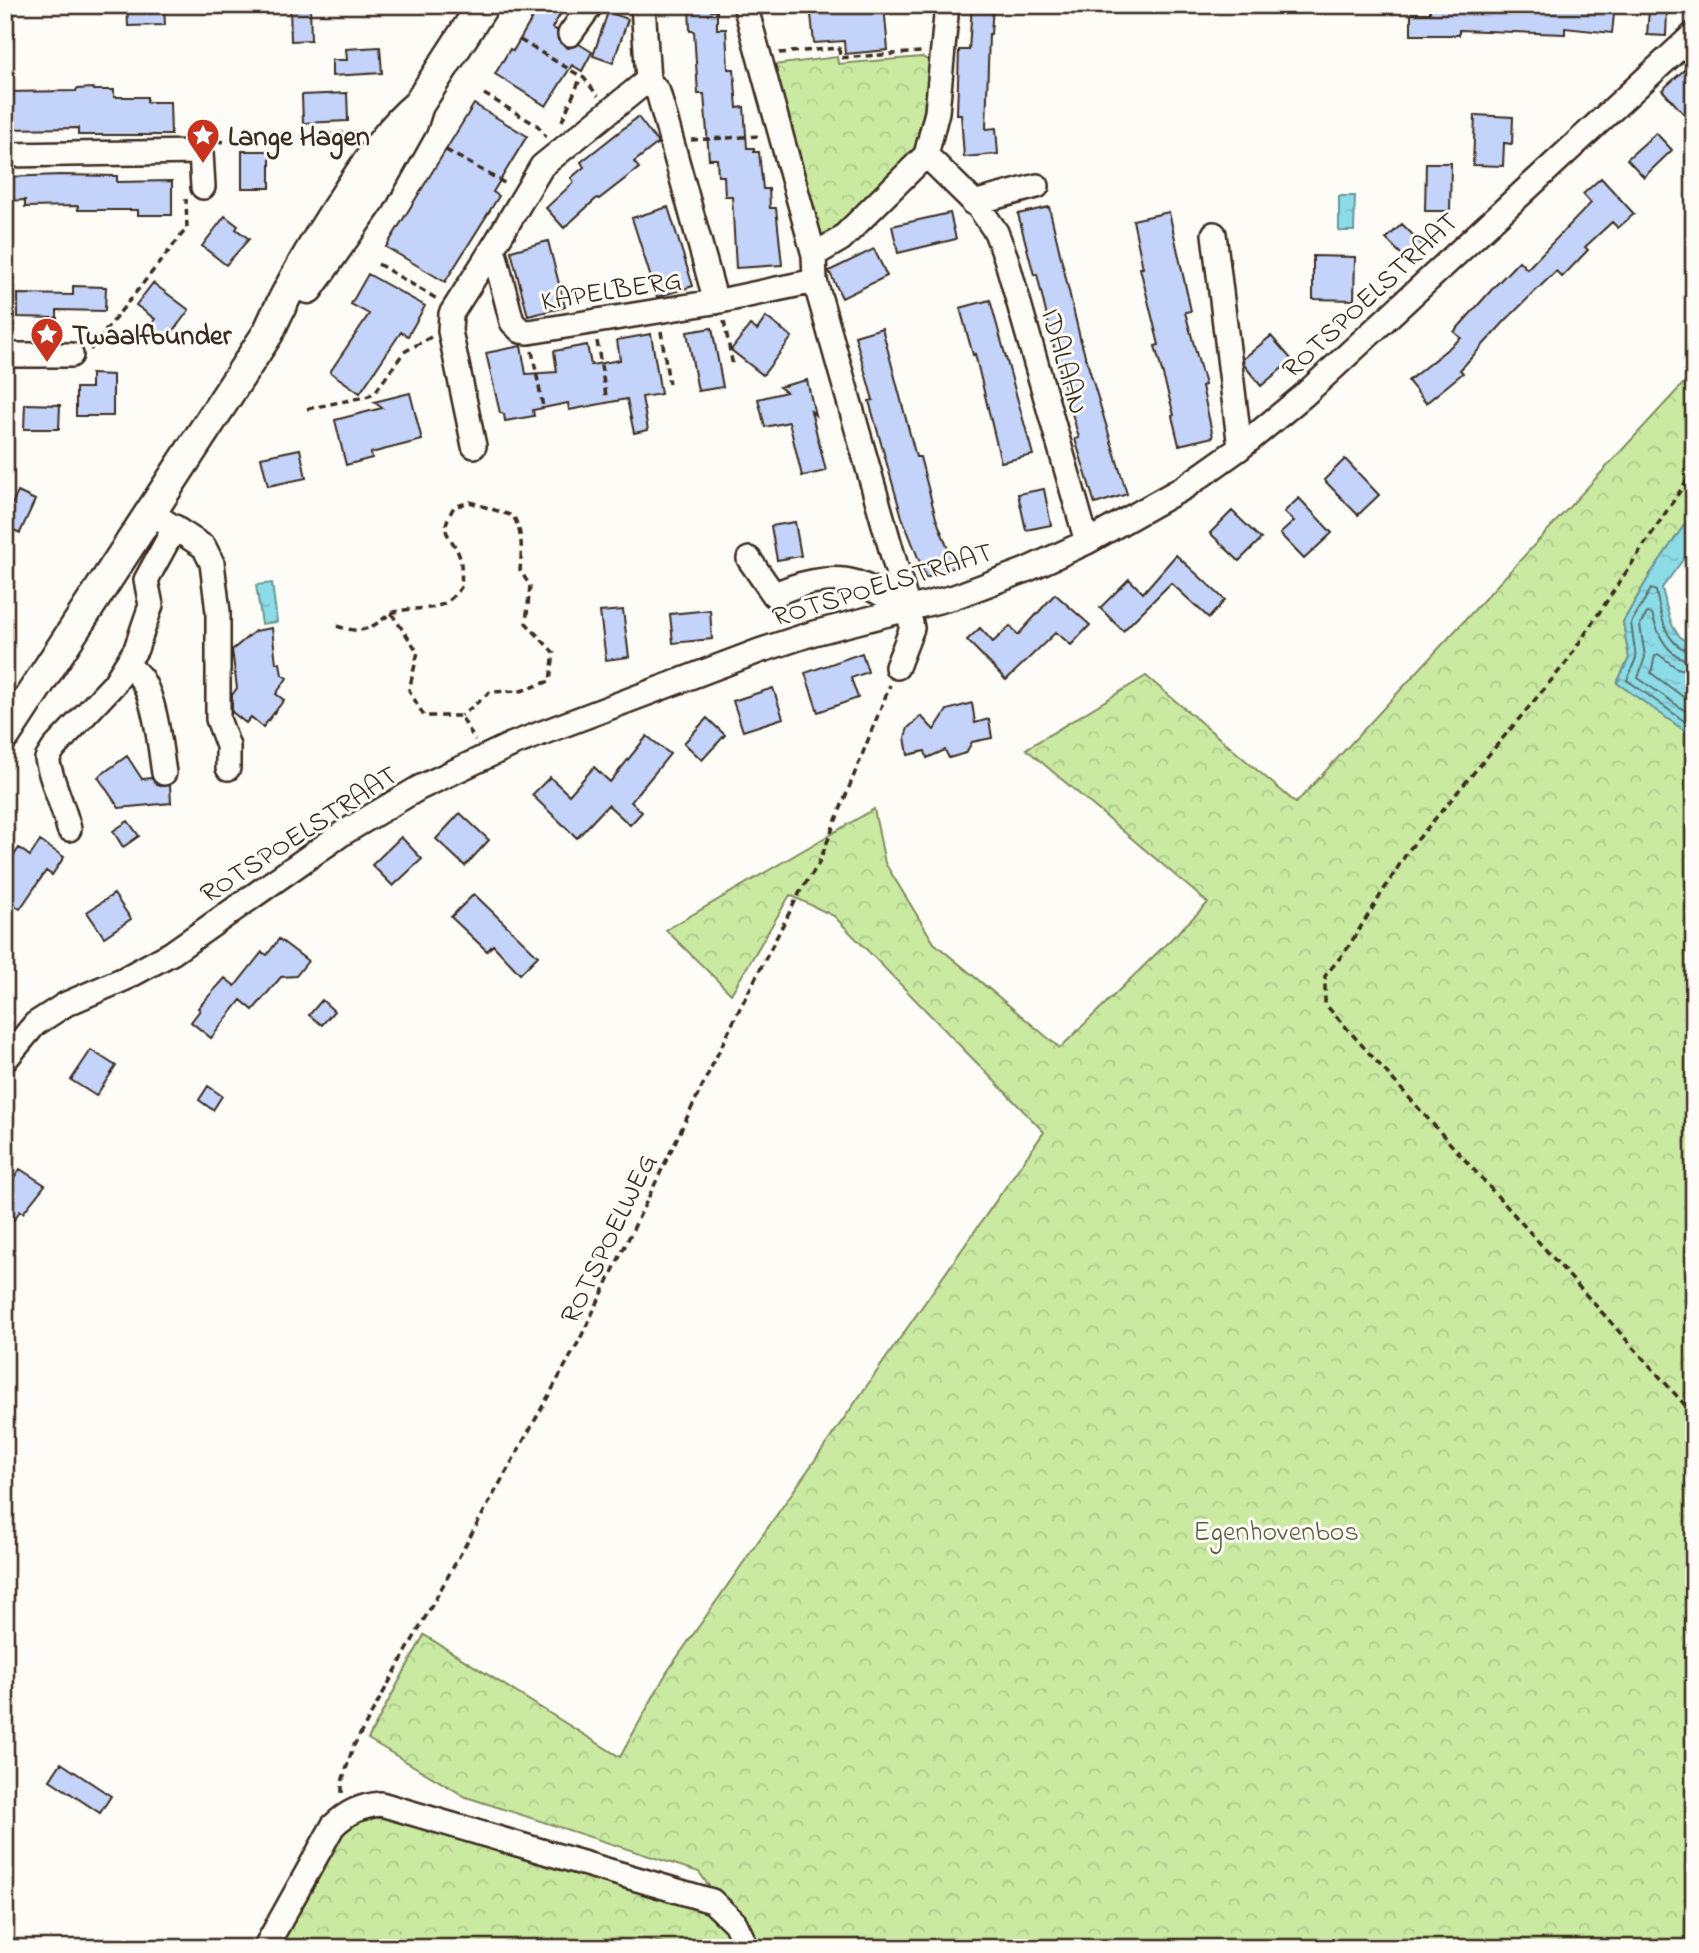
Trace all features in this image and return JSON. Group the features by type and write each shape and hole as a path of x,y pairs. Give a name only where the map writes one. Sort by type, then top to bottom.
{"main road":[{"path":"5,735 163,520 268,333 294,307 351,229 384,177 412,124 418,104 483,5"}],"street":[{"path":"570,34 591,5"},
{"name":"KAPELBERG","path":"643,5 648,80 657,92 718,302"},
{"path":"745,5 814,255 815,281 908,609 912,628 897,667"},
{"path":"814,255 841,239 926,155 937,112 947,5"},
{"name":"ROTSPOELSTRAAT","path":"5,1060 35,1024 66,1004 124,979 172,953 343,833 419,789 513,744 759,651 814,633 954,597 1014,574 1087,542 1185,487 1240,448 1303,396 1694,34"},
{"path":"474,446 450,331 451,314 542,166 648,80"},
{"path":"5,155 201,152 202,187"},
{"name":"IDALAAN","path":"926,155 973,202 996,232 1006,258 1087,542"},
{"path":"973,202 1037,186"},
{"path":"1214,234 1240,448"},
{"name":"KAPELBERG","path":"493,248 512,322 521,331 529,332 718,302 815,281"},
{"path":"5,355 71,355"},
{"path":"69,829 47,760 54,748 114,684 136,649 151,605 146,580 163,520 204,547 212,563 218,612 218,719 228,746 229,768"},
{"path":"749,559 774,595 792,586 851,581 877,591 908,609"},
{"path":"127,664 142,680 148,695 164,773"},
{"path":"265,1948 333,1826 342,1817 364,1806 381,1804 712,1901 735,1923 747,1948"}],"path":[{"path":"520,40 581,76 603,104"},
{"path":"759,55 839,48 840,58 943,50"},
{"path":"560,126 581,76"},
{"path":"484,94 538,126 551,145"},
{"path":"201,152 202,142 362,132"},
{"path":"672,141 782,135"},
{"path":"446,150 516,190"},
{"path":"71,355 90,350 187,228 186,188 202,187"},
{"path":"378,264 445,304"},
{"path":"718,302 733,366"},
{"path":"657,311 669,384"},
{"path":"593,321 606,396"},
{"path":"307,409 369,396 376,391 404,352 439,333 450,331"},
{"path":"529,332 543,407"},
{"path":"1694,470 1565,664 1408,851 1346,949 1325,976 1325,1004 1694,1415"},
{"path":"337,626 356,632 375,625 391,612 409,607 435,609 452,600 462,586 460,557 446,534 445,522 454,507 470,502 513,516 519,526 522,553 520,570 530,586 526,623 554,653 550,681 521,691 490,692 461,716 424,716 409,690 418,652 391,612"},
{"name":"ROTSPOELWEG","path":"342,1817 342,1782 353,1747 579,1341 738,1012 801,890 818,865 897,667"},
{"path":"461,716 485,759"}],"green space":[{"path":"837,57 838,64 922,57 930,61 920,144 831,238 815,235 773,65"},
{"name":"Egenhovenbos","path":"1694,372 1694,511 1651,573 1623,622 1629,658 1617,683 1694,737 1694,1948 753,1948 699,1872 466,1797 368,1739 424,1635 620,1757 667,1672 1044,1132 834,916 790,895 731,994 666,930 874,809 885,863 934,943 1060,1048 1208,903 1026,749 1146,676 1296,803"},
{"path":"366,1814 383,1815 703,1908 726,1928 735,1948 679,1948 653,1940 634,1948 273,1948 340,1833"}],"water":[{"path":"1339,196 1355,196 1354,231 1339,231"},
{"path":"1694,511 1694,545 1662,588 1674,629 1686,642 1694,646 1694,737 1617,683 1629,658 1623,622 1651,573"},
{"path":"272,583 277,622 262,624 256,585"}],"building":[{"path":"127,5 164,5 165,25 128,26"},
{"path":"290,5 310,5 311,40 291,41"},
{"path":"540,5 566,5 552,28 557,30 558,40 568,48 579,44 592,52 582,71 572,65 546,106 495,74 510,49 513,51"},
{"path":"689,5 711,5 711,11 717,11 717,29 726,29 728,69 734,69 737,108 744,107 747,148 754,148 754,152 759,152 763,189 769,189 770,208 776,208 782,265 736,268 732,196 725,196 724,176 718,176 717,159 709,159 704,94 698,94 694,31 690,31"},
{"path":"810,5 884,5 888,50 845,54 844,41 814,43"},
{"path":"972,5 993,5 989,34 986,129 996,128 998,154 964,157 961,114 957,114 959,50 969,50"},
{"path":"1430,5 1615,5 1612,33 1565,28 1565,34 1459,30 1459,35 1411,35 1411,13 1430,13"},
{"path":"1649,10 1667,11 1666,36 1647,35"},
{"path":"608,12 628,19 613,63 593,56"},
{"path":"380,47 382,73 332,76 332,60 347,60 346,49"},
{"path":"1694,61 1694,125 1662,90"},
{"path":"93,88 114,90 114,97 147,97 147,102 170,102 171,135 78,135 78,128 5,129 5,92 76,91"},
{"path":"347,93 348,121 303,123 302,95"},
{"path":"474,104 527,136 493,192 499,196 445,282 386,247"},
{"path":"1475,115 1513,117 1512,144 1504,143 1503,166 1473,165"},
{"path":"638,117 658,143 634,162 639,168 597,198 564,228 546,208 574,182 571,178 584,167 581,162"},
{"path":"1656,133 1672,150 1644,177 1627,159"},
{"path":"242,151 270,151 270,188 242,188"},
{"path":"1426,163 1451,163 1450,211 1425,211"},
{"path":"117,176 117,182 172,181 172,215 138,215 138,210 78,210 78,206 25,207 25,200 5,201 5,177"},
{"path":"1601,178 1634,214 1618,228 1612,222 1585,247 1588,250 1562,277 1556,271 1460,370 1463,373 1426,403 1408,381 1461,338 1454,332 1519,261 1527,269 1591,203 1583,194"},
{"path":"668,207 693,286 657,297 632,218"},
{"path":"1049,207 1081,342 1127,494 1095,504 1075,439 1079,438 1037,274 1034,275 1018,214"},
{"path":"1169,212 1191,311 1185,312 1205,385 1202,386 1213,437 1179,445 1172,416 1174,415 1155,346 1159,345 1140,268 1143,268 1133,220"},
{"path":"950,213 956,239 898,253 892,226"},
{"path":"225,216 249,239 226,265 202,246"},
{"path":"1402,224 1423,245 1408,261 1386,239"},
{"path":"548,241 565,307 528,316 511,251"},
{"path":"874,249 887,276 842,298 829,271"},
{"path":"1313,256 1355,257 1354,300 1313,299"},
{"path":"368,274 425,306 408,336 401,332 360,393 330,372 369,314 351,304"},
{"path":"153,283 189,310 164,343 147,330 155,319 136,305"},
{"path":"73,286 106,287 105,311 57,310 57,318 18,317 18,294 73,295"},
{"path":"990,300 1033,455 1001,462 975,354 973,355 960,308"},
{"path":"766,317 792,337 763,375 731,350 750,325 757,330"},
{"path":"712,328 723,387 698,391 687,332"},
{"path":"882,328 916,457 920,457 936,518 955,567 926,578 902,517 869,401 873,400 855,336"},
{"path":"651,334 661,394 642,397 648,430 634,433 627,399 569,410 568,403 533,410 534,416 505,421 504,414 500,413 486,353 521,346 526,374 557,372 554,351 587,345 591,365 620,360 617,340"},
{"path":"1271,336 1292,360 1261,386 1244,365 1243,359"},
{"path":"91,374 113,375 113,416 76,416 76,388 91,388"},
{"path":"807,380 815,415 811,411 826,471 802,476 789,422 765,427 758,399 786,392 779,387"},
{"path":"410,393 422,440 371,453 372,458 346,465 335,420 382,408 374,402"},
{"path":"25,404 60,405 59,429 24,429"},
{"path":"300,449 306,478 268,486 261,457"},
{"path":"1345,459 1379,495 1358,515 1324,480"},
{"path":"1044,489 1051,525 1026,530 1018,494"},
{"path":"18,492 35,500 20,533 5,526 5,518"},
{"path":"1299,498 1332,533 1304,559 1280,534 1294,521 1284,512"},
{"path":"1232,511 1261,539 1239,561 1210,533"},
{"path":"795,522 801,556 777,560 771,526"},
{"path":"1176,555 1225,600 1209,618 1171,583 1123,631 1100,608 1129,579 1143,593"},
{"path":"1055,594 1090,625 1071,645 1056,632 1006,680 967,640 980,628 993,642 1010,626 1018,635"},
{"path":"623,610 629,657 606,660 600,612"},
{"path":"710,610 712,639 673,643 670,614"},
{"path":"272,628 276,663 280,663 282,675 287,678 276,694 284,700 263,727 251,717 246,723 232,712 232,695 237,688 232,650 255,631"},
{"path":"862,653 868,672 851,678 858,698 818,712 805,673"},
{"path":"773,688 783,718 743,731 733,701"},
{"path":"972,703 975,723 989,719 992,738 972,742 966,753 949,758 945,750 927,758 925,751 908,755 905,737 908,728 921,716 934,730 947,710"},
{"path":"707,718 725,735 702,760 684,743"},
{"path":"647,736 670,754 631,802 642,812 630,825 608,805 577,838 532,795 550,777 569,795 594,767 610,782"},
{"path":"127,756 142,779 151,778 160,786 170,785 171,803 119,808 98,777"},
{"path":"460,813 489,840 465,866 436,839"},
{"path":"128,821 139,836 123,847 113,831"},
{"path":"401,837 422,859 393,886 372,865"},
{"path":"40,841 64,857 52,875 46,871 20,909 5,900 5,869 19,848 30,856"},
{"path":"114,894 131,919 104,937 87,912"},
{"path":"474,894 538,956 520,974 493,945 487,951 451,917"},
{"path":"279,939 308,961 296,976 281,977 253,1010 241,1000 211,1038 191,1022 200,1010 198,1008 225,978 235,986 262,952 267,955"},
{"path":"322,1000 334,1011 322,1025 309,1015"},
{"path":"91,1050 116,1066 96,1096 71,1080"},
{"path":"208,1086 222,1096 213,1110 199,1100"},
{"path":"20,1169 45,1185 23,1213 20,1211 5,1232 5,1191"},
{"path":"61,1763 111,1796 100,1813 50,1780"}],"place":[{"name":"Lange Hagen","path":"203,165"},
{"name":"Twaalfbunder","path":"47,364"}]}
